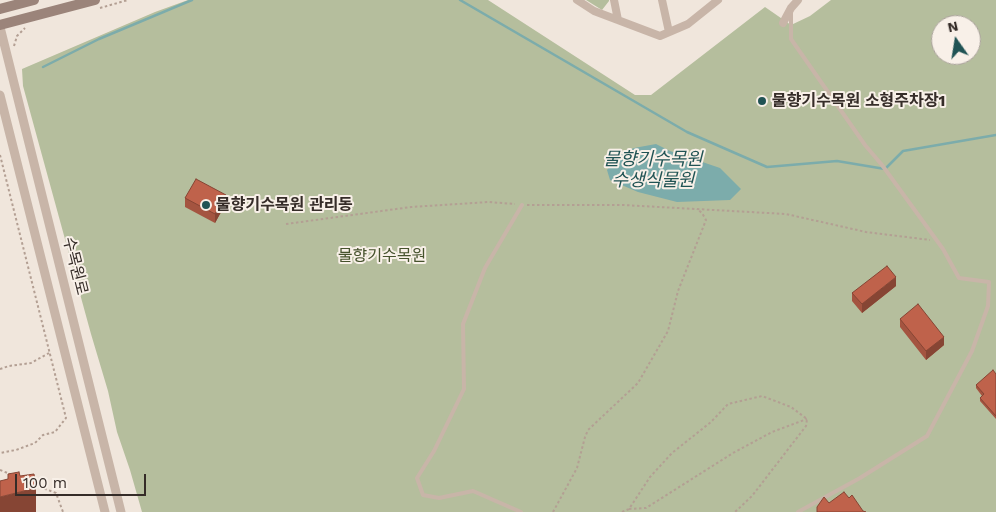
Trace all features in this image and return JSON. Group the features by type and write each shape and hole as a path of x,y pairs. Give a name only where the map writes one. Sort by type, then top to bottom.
{"main road":[{"path":"0,9 34,0"},
{"path":"0,26 95,0"}],"street":[{"path":"577,0 594,12 660,36 688,24 717,0"},
{"path":"614,0 618,20"},
{"path":"662,0 669,32"},
{"path":"783,23 798,0"},
{"name":"수목원로","path":"0,26 122,512"},
{"name":"수목원로","path":"0,95 105,512"}],"lane":[{"path":"791,8 791,39 868,149 940,244 959,278 989,282 988,306 972,351 927,436 860,478 798,512"},
{"path":"522,205 485,268 463,324 464,389 434,451 417,478 422,494 439,498 473,491 522,512"}],"path":[{"path":"0,155 66,418 55,432 43,436 35,443 16,450 0,453"},
{"path":"286,224 412,207 489,202 522,205 624,205 786,214 866,232 932,240 940,244"},
{"path":"552,512 576,468 584,437 588,430 638,382 668,331 678,291 706,220 696,208"},
{"path":"0,369 31,363 50,352"},
{"path":"629,509 650,477 672,453 710,422 728,404 762,396 791,407 807,419"},
{"path":"622,512 629,509 646,508 733,453 772,432 807,419"},
{"path":"734,512 752,496 806,426 807,419"},
{"path":"0,470 16,477"},
{"path":"32,484 56,493 63,512"}],"green space":[{"name":"물향기수목원","path":"188,0 488,0 635,95 651,95 765,7 791,25 810,16 831,0 996,0 996,512 142,512 117,432 108,391 23,86 22,69 155,12"},
{"path":"586,0 609,0 609,1 602,10"}],"water":[{"name":"물향기수목원 수생식물원","path":"656,144 670,151 720,168 741,189 730,200 677,202 638,192 610,180 607,170 619,155 634,148"}],"building":[{"path":"196,179 226,195 215,214 185,198"},
{"path":"887,266 896,277 862,304 852,293"},
{"path":"918,304 944,337 926,351 900,319"},
{"path":"993,370 996,374 996,416 980,398 984,394 976,385"},
{"path":"19,472 20,476 34,474 36,488 0,497 0,481 8,479 8,474"},
{"path":"844,492 849,498 852,495 863,511 866,512 817,512 817,507 824,497 829,503"}],"waterway":[{"path":"43,67 99,39 192,0"},
{"path":"460,0 687,132 767,167 837,161 885,169 903,151 996,135"}],"place":[{"name":"물향기수목원 소형주차장1","path":"762,101"},
{"name":"물향기수목원 관리동","path":"206,205"}]}
